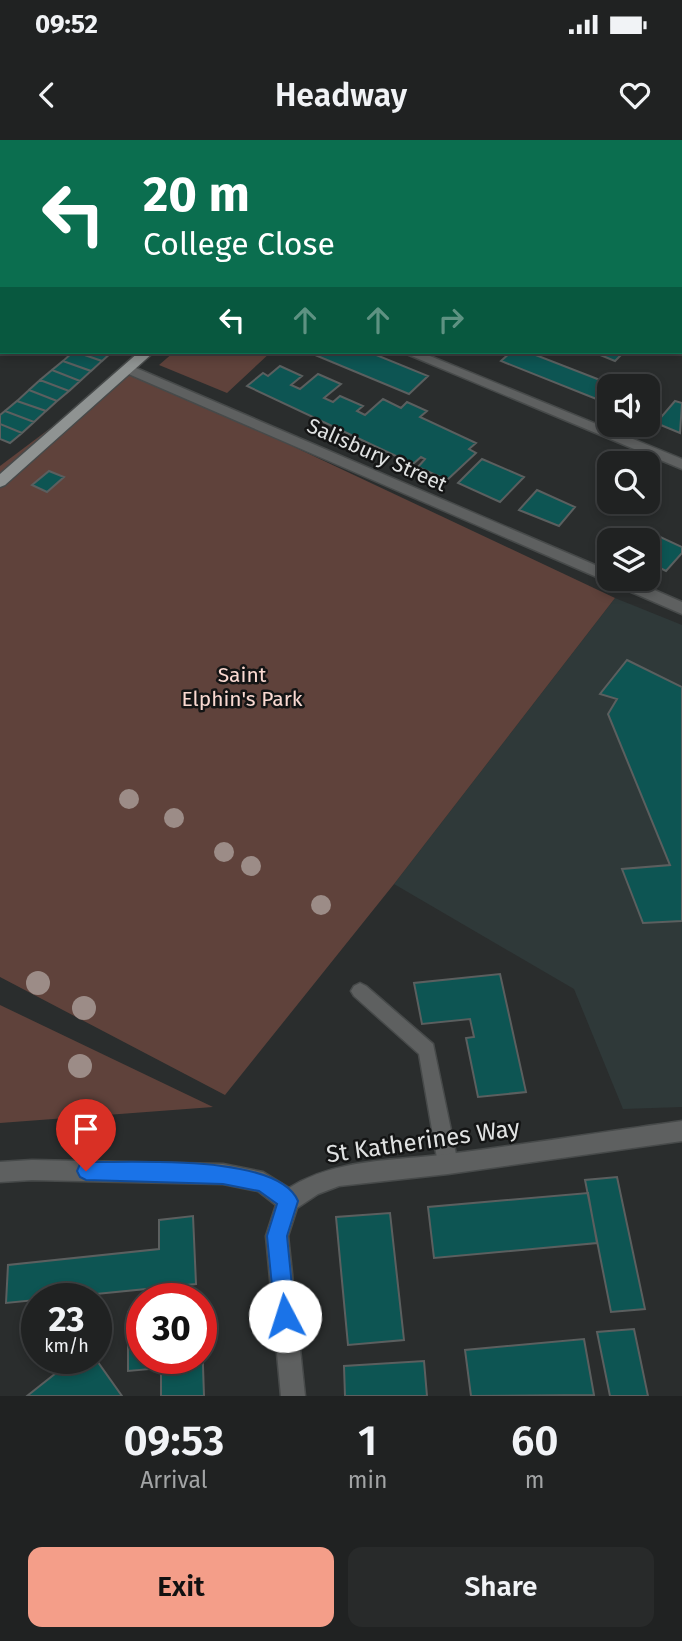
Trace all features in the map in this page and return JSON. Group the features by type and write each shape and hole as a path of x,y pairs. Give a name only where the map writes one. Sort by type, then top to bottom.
{"main road":[{"path":"0,482 145,354"}],"street":[{"path":"414,354 682,464"},
{"name":"Salisbury Street","path":"129,369 597,572"},
{"path":"642,591 682,608"},
{"name":"St Katherines Way","path":"289,1201 311,1186 339,1176 448,1164 682,1131"},
{"path":"0,1172 32,1170 223,1174 263,1182 289,1201 277,1236 293,1396"}],"lane":[{"path":"360,991 427,1051 448,1164"}],"shaded area":[{"path":"615,598 682,625 682,1107 623,1109 574,989 394,884"}],"green space":[{"path":"172,354 269,354 227,393 159,365"},
{"name":"Saint Elphin's Park","path":"129,369 615,598 394,884 225,1095 0,977 0,466"},
{"path":"0,1005 213,1107 0,1123"}],"building":[{"path":"71,354 82,354 102,361 91,371 63,361"},
{"path":"82,354 110,354 102,361"},
{"path":"374,354 428,376 409,394 315,355"},
{"path":"509,354 533,354 597,379 597,399 501,361"},
{"path":"598,354 622,354 615,361"},
{"path":"63,361 91,371 80,381 52,370"},
{"path":"280,366 302,376 291,385 300,389 318,374 341,384 324,398 333,402 340,396 363,406 357,411 365,415 383,399 401,408 407,402 427,411 420,417 476,443 469,449 476,453 447,480 418,467 425,459 421,457 413,464 247,386 263,373 268,376"},
{"path":"52,370 80,381 69,391 40,380"},
{"path":"40,380 69,391 57,401 29,390"},
{"path":"29,390 57,401 46,411 17,401"},
{"path":"17,401 46,411 34,422 5,411"},
{"path":"675,401 682,403 680,433 660,425 660,418"},
{"path":"5,411 34,422 22,433 0,424 0,415"},
{"path":"0,424 22,433 10,443 0,439"},
{"path":"482,459 524,477 500,502 458,483"},
{"path":"49,471 64,477 47,492 32,485"},
{"path":"537,490 575,507 559,526 519,510"},
{"path":"660,537 682,547 682,553 666,571 660,568"},
{"path":"627,660 682,687 682,921 643,923 622,869 670,865 608,714 617,699 600,694"},
{"path":"500,974 526,1092 478,1097 466,1038 474,1037 470,1019 422,1024 414,983"},
{"path":"617,1177 645,1309 611,1312 585,1180"},
{"path":"588,1193 597,1243 434,1258 428,1207"},
{"path":"390,1213 404,1340 348,1345 336,1217"},
{"path":"193,1216 196,1283 126,1283 126,1291 112,1292 112,1283 21,1283 21,1302 6,1303 8,1265 159,1249 159,1220"},
{"path":"634,1329 648,1396 610,1396 597,1332"},
{"path":"584,1339 594,1395 471,1396 465,1350"},
{"path":"424,1361 427,1396 345,1396 344,1366"},
{"path":"55,1374 106,1374 122,1396 27,1396"},
{"path":"161,1374 203,1374 204,1396 161,1396"}],"route":[{"path":"86,1171 223,1174 263,1182 289,1201 277,1236 285,1316"}]}
